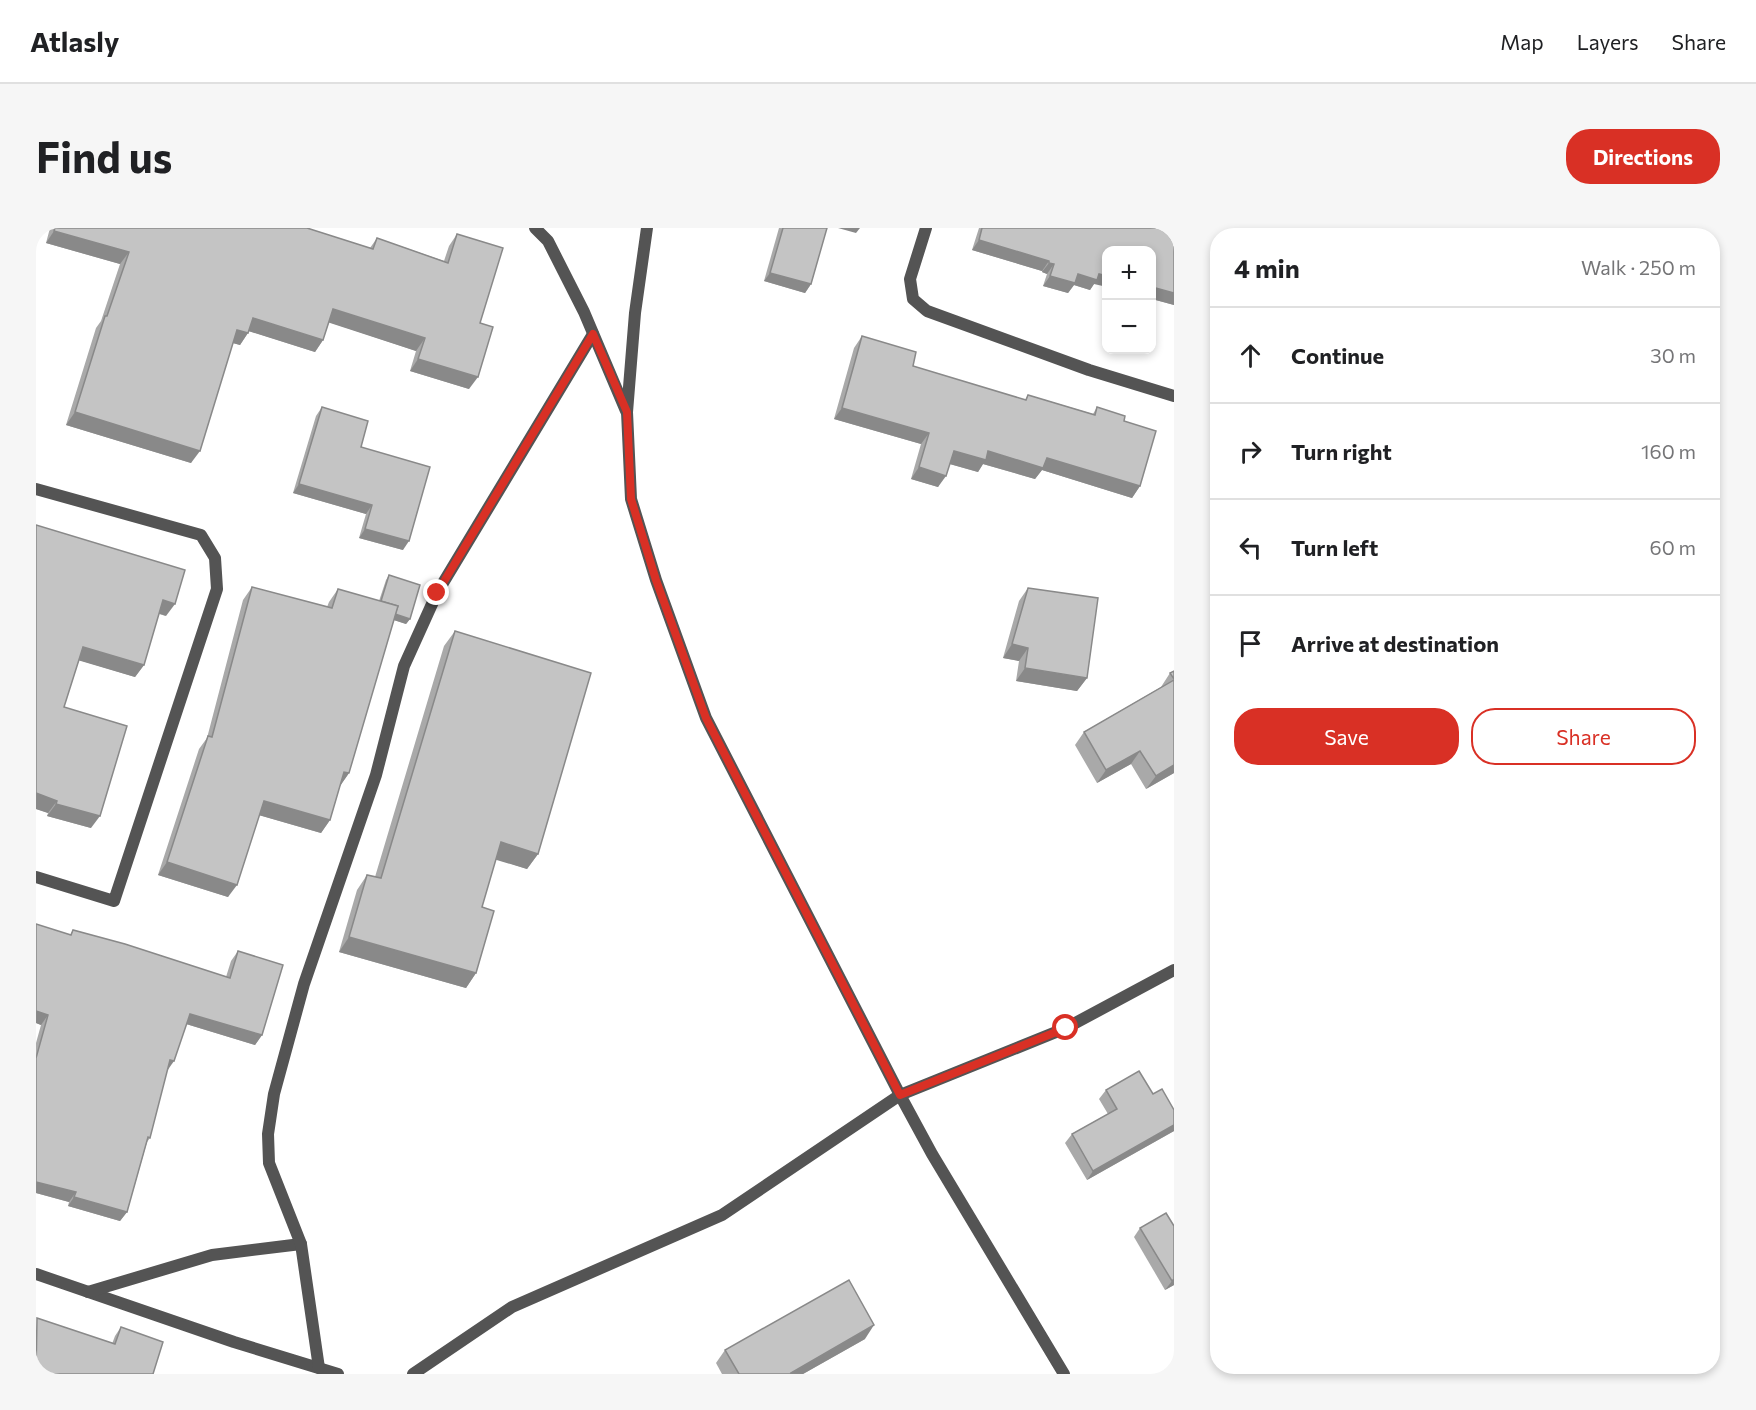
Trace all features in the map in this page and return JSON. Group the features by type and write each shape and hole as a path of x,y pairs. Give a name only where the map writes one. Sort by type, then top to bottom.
{"street":[{"path":"535,228 548,241 593,334 627,412"},
{"path":"647,228 635,314 627,412 631,499 656,580 706,718 932,1154 1064,1374"},
{"path":"926,228 910,279 913,299 927,311 1089,370 1174,396"},
{"path":"319,1368 301,1244 269,1163 268,1134 274,1094 304,984 376,775 404,666 437,593 593,334"},
{"path":"36,489 201,535 215,558 217,589 114,901 36,878"},
{"path":"413,1374 512,1307 722,1215 900,1095 1066,1028 1174,969"},
{"path":"88,1292 212,1255 301,1244"},
{"path":"36,1274 234,1342 338,1374"}],"building":[{"path":"55,228 307,228 373,249 377,238 448,263 457,234 503,248 480,323 493,327 478,377 418,359 425,338 333,309 323,340 253,318 248,333 237,330 200,451 75,412 105,316 107,316 129,252 54,231"},
{"path":"783,228 827,228 811,284 770,273"},
{"path":"982,228 1174,228 1174,293 1156,288 1156,246 1102,246 1102,275 1099,274 1097,280 1078,274 1075,283 1050,276 1054,264 1049,261 979,240"},
{"path":"862,336 916,352 913,366 1026,400 1028,395 1095,415 1097,407 1125,416 1124,421 1156,431 1140,486 1047,458 1043,468 988,451 986,460 954,451 946,476 919,467 929,433 842,408"},
{"path":"322,407 368,421 361,447 430,467 409,541 365,529 372,505 299,484"},
{"path":"36,525 185,570 175,604 163,600 144,665 83,647 64,707 127,726 100,816 56,804 57,801 36,793"},
{"path":"389,575 420,585 410,619 395,614 398,606 381,601"},
{"path":"252,587 332,608 338,589 398,606 349,773 344,772 330,820 264,801 237,885 167,862 208,736 212,737"},
{"path":"1028,588 1098,598 1087,678 1025,668 1028,648 1012,644"},
{"path":"455,631 591,673 538,854 501,842 482,907 494,911 476,973 349,937 367,875 381,878"},
{"path":"1174,680 1174,765 1156,776 1140,751 1106,770 1084,732"},
{"path":"36,924 71,935 73,930 125,944 230,978 238,951 283,965 262,1035 190,1014 174,1061 170,1060 150,1138 148,1137 127,1212 74,1197 76,1192 36,1182 36,1058 48,1015 36,1011"},
{"path":"1139,1071 1153,1094 1162,1089 1174,1110 1174,1125 1093,1171 1072,1134 1117,1109 1106,1090"},
{"path":"1166,1213 1174,1226 1174,1279 1172,1281 1140,1228"},
{"path":"849,1280 874,1325 792,1374 739,1374 725,1350"},
{"path":"37,1318 115,1344 121,1327 163,1342 153,1374 36,1374"}],"route":[{"path":"437,593 593,334 627,412 631,499 656,580 706,718 900,1095 1066,1028"}]}
